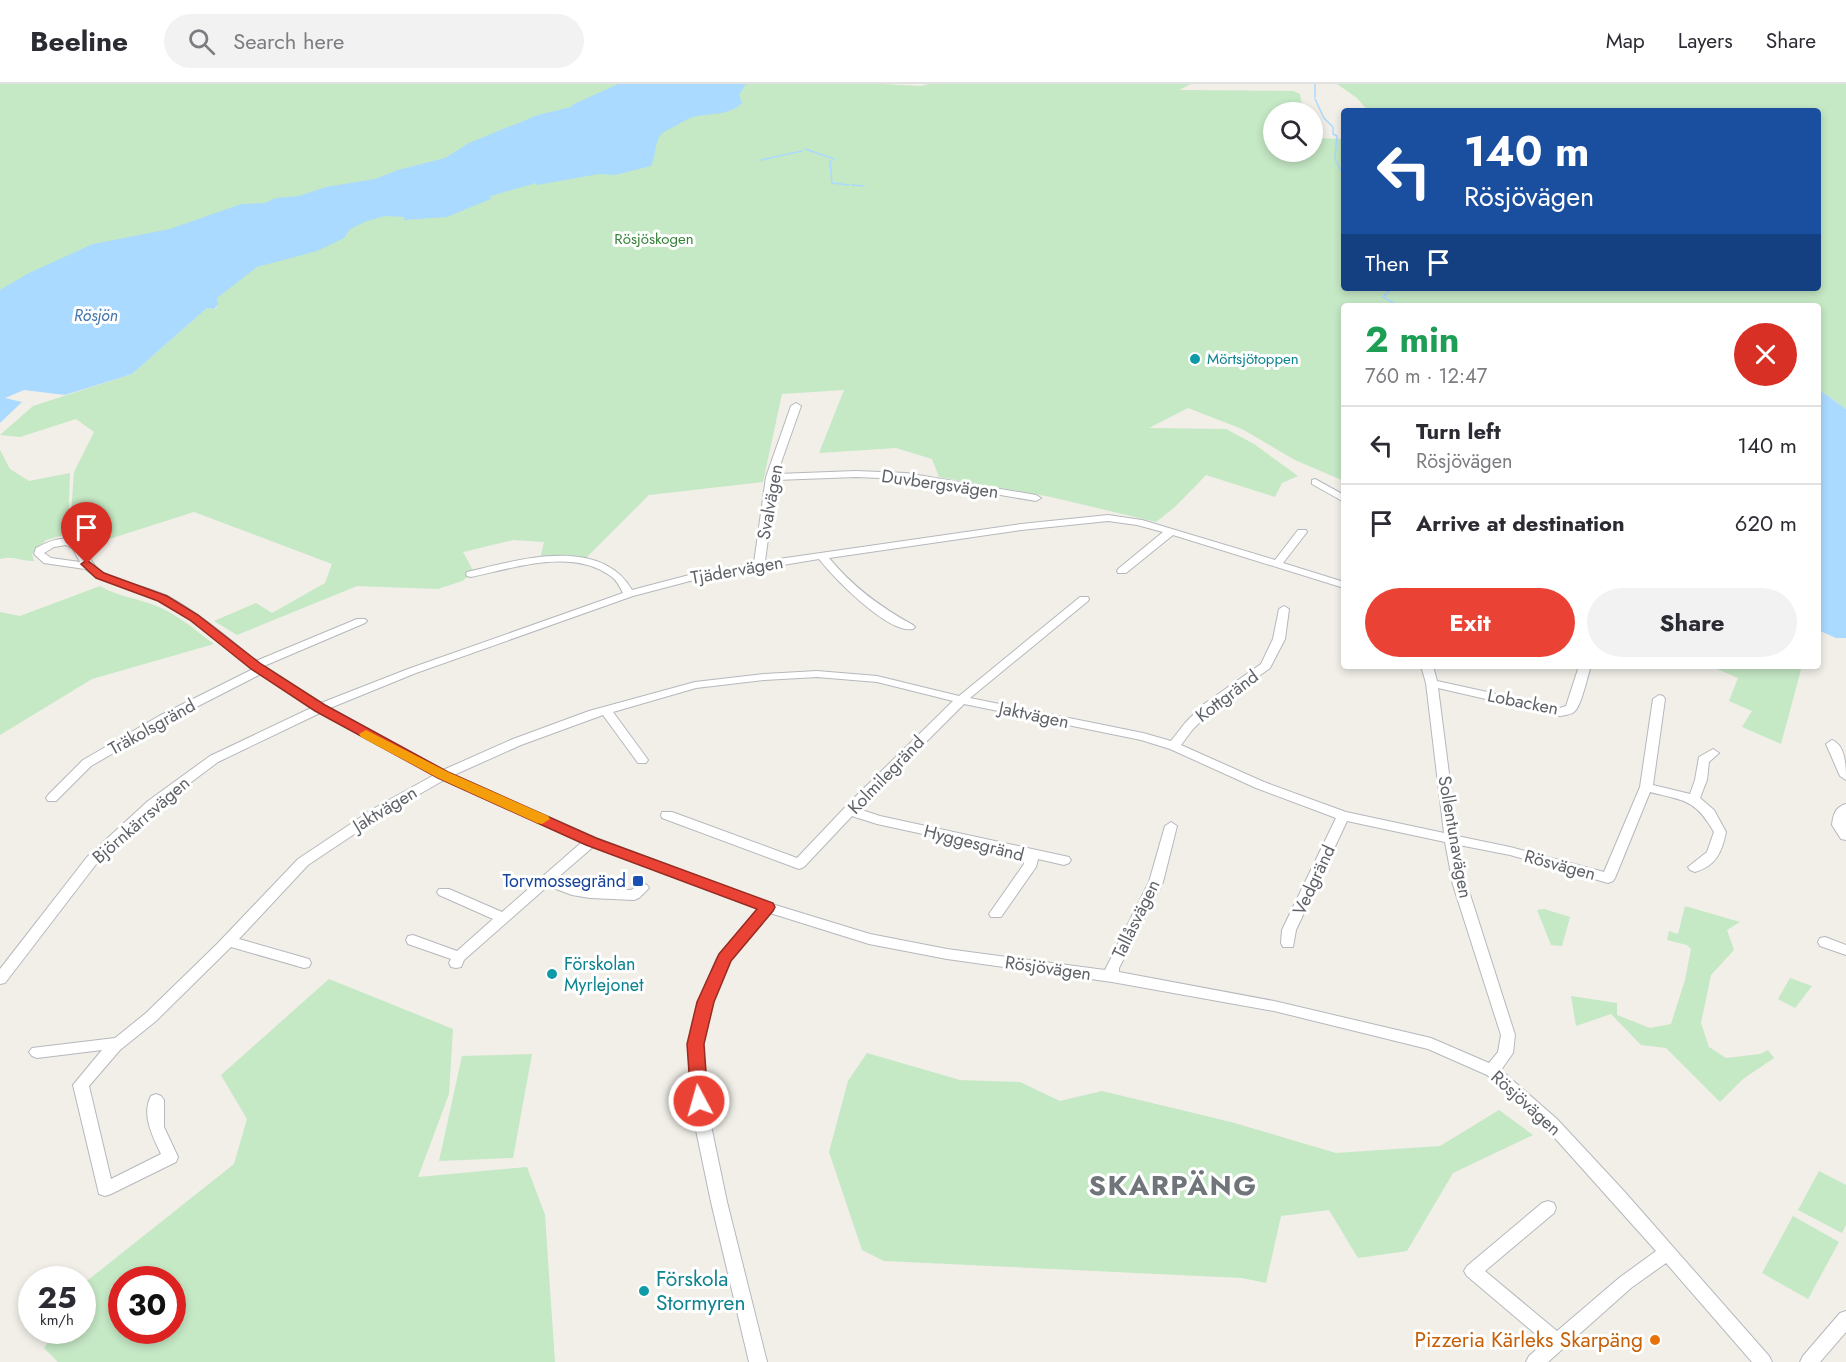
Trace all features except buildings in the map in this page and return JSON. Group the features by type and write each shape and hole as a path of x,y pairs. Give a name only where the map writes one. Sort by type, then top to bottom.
{"street":[{"name":"Svalvägen","path":"759,565 771,477 796,406"},
{"name":"Duvbergsvägen","path":"771,477 855,474 906,476 1036,498"},
{"path":"1315,482 1341,497"},
{"name":"Tjädervägen","path":"320,708 412,671 629,594 693,577 1021,526 1108,518 1138,522 1341,584"},
{"path":"1122,571 1171,531"},
{"path":"1277,564 1302,532"},
{"path":"823,557 845,585 884,614 909,627"},
{"path":"471,574 542,561 573,560 598,565 618,576 629,594"},
{"name":"Rösjövägen","path":"88,566 100,575 162,598 194,618 259,668 320,708 443,775 591,841 767,907 869,939 947,954 1112,977 1274,1006 1431,1044 1492,1071 1551,1123 1762,1362"},
{"name":"Kolmilegränd","path":"667,815 799,864 852,811 864,795 962,700 1084,599"},
{"name":"Kottgränd","path":"1174,746 1189,726 1208,707 1266,666 1279,639 1284,609"},
{"path":"259,668 265,660 361,621"},
{"name":"Träkolsgränd","path":"52,798 87,763 259,668"},
{"name":"Sollentunavägen","path":"1428,669 1432,682 1451,839 1460,885 1508,1035 1505,1053 1492,1071"},
{"name":"Lobacken","path":"1432,682 1560,712 1568,711 1572,707 1584,669"},
{"name":"Jaktvägen","path":"156,1100 156,1127 170,1156 105,1189 81,1085 118,1043 151,1017 229,941 303,862 378,812 443,775 517,742 605,710 695,685 817,674 877,679 962,700 1143,737 1174,746 1260,785 1343,816 1451,839"},
{"name":"Rösvägen","path":"1451,839 1510,851 1608,878 1646,788 1659,699"},
{"name":"Björnkärrsvägen","path":"0,979 92,860 153,804 214,759 320,708"},
{"path":"605,710 642,760"},
{"path":"1832,744 1846,776"},
{"path":"1693,799 1699,790 1703,760 1713,753"},
{"path":"1646,788 1693,799 1709,813 1720,832 1715,852 1708,861 1695,867"},
{"path":"1846,808 1839,815 1838,825 1846,836"},
{"name":"Hyggesgränd","path":"852,811 877,820 1031,853 1031,864 996,914"},
{"name":"Vedgränd","path":"1288,943 1289,930 1343,816"},
{"name":"Tallåsvägen","path":"1112,977 1112,968 1156,882 1171,826"},
{"path":"413,940 457,960 591,841"},
{"path":"1031,853 1064,860"},
{"path":"546,880 572,890 590,893 634,895 642,888"},
{"path":"444,892 503,918"},
{"path":"758,1362 721,1210 700,1111 695,1044 705,1002 724,958 767,907"},
{"path":"229,941 304,963"},
{"path":"1825,942 1846,950"},
{"path":"37,1052 118,1043"},
{"path":"1548,1208 1473,1271 1558,1343"},
{"path":"1535,1362 1625,1283 1667,1253"},
{"path":"1809,1362 1846,1319"}],"green space":[{"name":"Rösjöskogen","path":"0,84 881,84 921,86 929,84 1191,84 1179,90 1293,91 1300,94 1301,102 1263,102 1263,162 1323,162 1323,138 1341,139 1341,291 1821,291 1821,108 1365,108 1357,98 1337,84 1846,84 1846,409 1821,391 1821,303 1341,303 1341,480 1295,460 1242,429 1188,408 1149,428 1226,429 1254,444 1298,476 1282,483 1275,497 1206,475 1176,506 1156,522 1051,497 939,477 932,459 896,448 819,453 844,390 782,394 763,482 649,495 585,559 540,559 544,542 513,540 463,552 474,572 462,581 438,589 357,586 237,635 214,621 256,603 272,613 325,583 332,564 194,512 106,540 70,528 74,472 94,432 76,419 20,437 0,435 33,406 132,374 207,308 215,309 218,306 0,344"},
{"path":"0,450 10,469 29,481 70,473 68,531 71,533 46,540 32,554 34,561 0,559"},
{"path":"100,586 170,612 214,644 92,679 0,735 0,612 20,616"},
{"path":"1717,669 1801,669 1781,744 1742,727 1752,711 1729,701 1738,678"},
{"path":"1685,906 1740,922 1727,930 1734,950 1711,975 1701,1023 1709,1047 1726,1058 1760,1054 1768,1050 1774,1058 1743,1079 1720,1102 1666,1048 1641,1045 1611,1014 1576,1026 1571,996 1617,1003 1617,1015 1650,1028 1671,1024 1685,980 1691,949 1687,945 1667,940 1669,931 1678,934"},
{"path":"1544,909 1570,917 1562,946 1551,945 1537,910"},
{"path":"1790,978 1812,986 1795,1008 1778,999"},
{"path":"329,979 453,1029 449,1094 418,1177 527,1167 545,1215 555,1362 58,1362 44,1348 47,1344 96,1344 96,1274 234,1164 247,1119 221,1075"},
{"path":"867,1053 960,1080 1020,1082 1060,1101 1102,1091 1231,1122 1336,1153 1440,1146 1499,1110 1533,1135 1453,1173 1407,1251 1358,1258 1329,1210 1281,1216 1266,1283 1242,1278 884,1261 862,1250 829,1152 848,1081"},
{"path":"532,1054 513,1158 439,1161 462,1056"},
{"path":"1819,1171 1846,1185 1846,1225 1842,1233 1798,1210"},
{"path":"1793,1216 1839,1242 1808,1299 1762,1273"}],"water":[{"name":"Rösjön","path":"618,84 746,84 739,95 742,103 737,107 725,112 693,117 664,132 658,139 651,166 615,175 599,174 537,185 536,183 491,196 489,198 493,198 447,217 403,220 405,217 385,216 364,222 349,230 344,238 317,251 257,267 217,298 218,305 214,309 207,308 132,374 65,395 24,390 5,398 22,402 0,423 0,290 29,273 93,244 170,229 241,204 265,203 276,198 299,196 326,187 375,179 398,170 445,158 469,143 538,115 571,107"},
{"path":"1821,391 1846,409 1846,638 1836,638 1821,631"}],"waterway":[{"path":"1315,84 1315,97"},
{"path":"1315,99 1324,118 1333,127 1333,134 1337,136 1335,159 1341,170"},
{"path":"805,149 834,159"},
{"path":"761,160 802,151"},
{"path":"832,161 830,162 832,183 849,185"},
{"path":"852,185 864,186"},
{"path":"1389,291 1383,297 1394,303"}],"slow traffic":[{"path":"366,734 443,775 542,819"}],"place":[{"name":"Mörtsjötoppen","path":"1195,359"},
{"name":"Torvmossegränd","path":"638,881"},
{"name":"Förskolan Myrlejonet","path":"552,974"},
{"name":"Förskola Stormyren","path":"644,1291"},
{"name":"Pizzeria Kärleks Skarpäng","path":"1655,1340"}],"district":[{"name":"SKARPÄNG","path":"1173,1185"}],"route":[{"path":"87,564 100,575 162,598 194,618 256,666 320,708 443,775 591,841 767,907 724,958 705,1002 695,1044 699,1101"}]}
